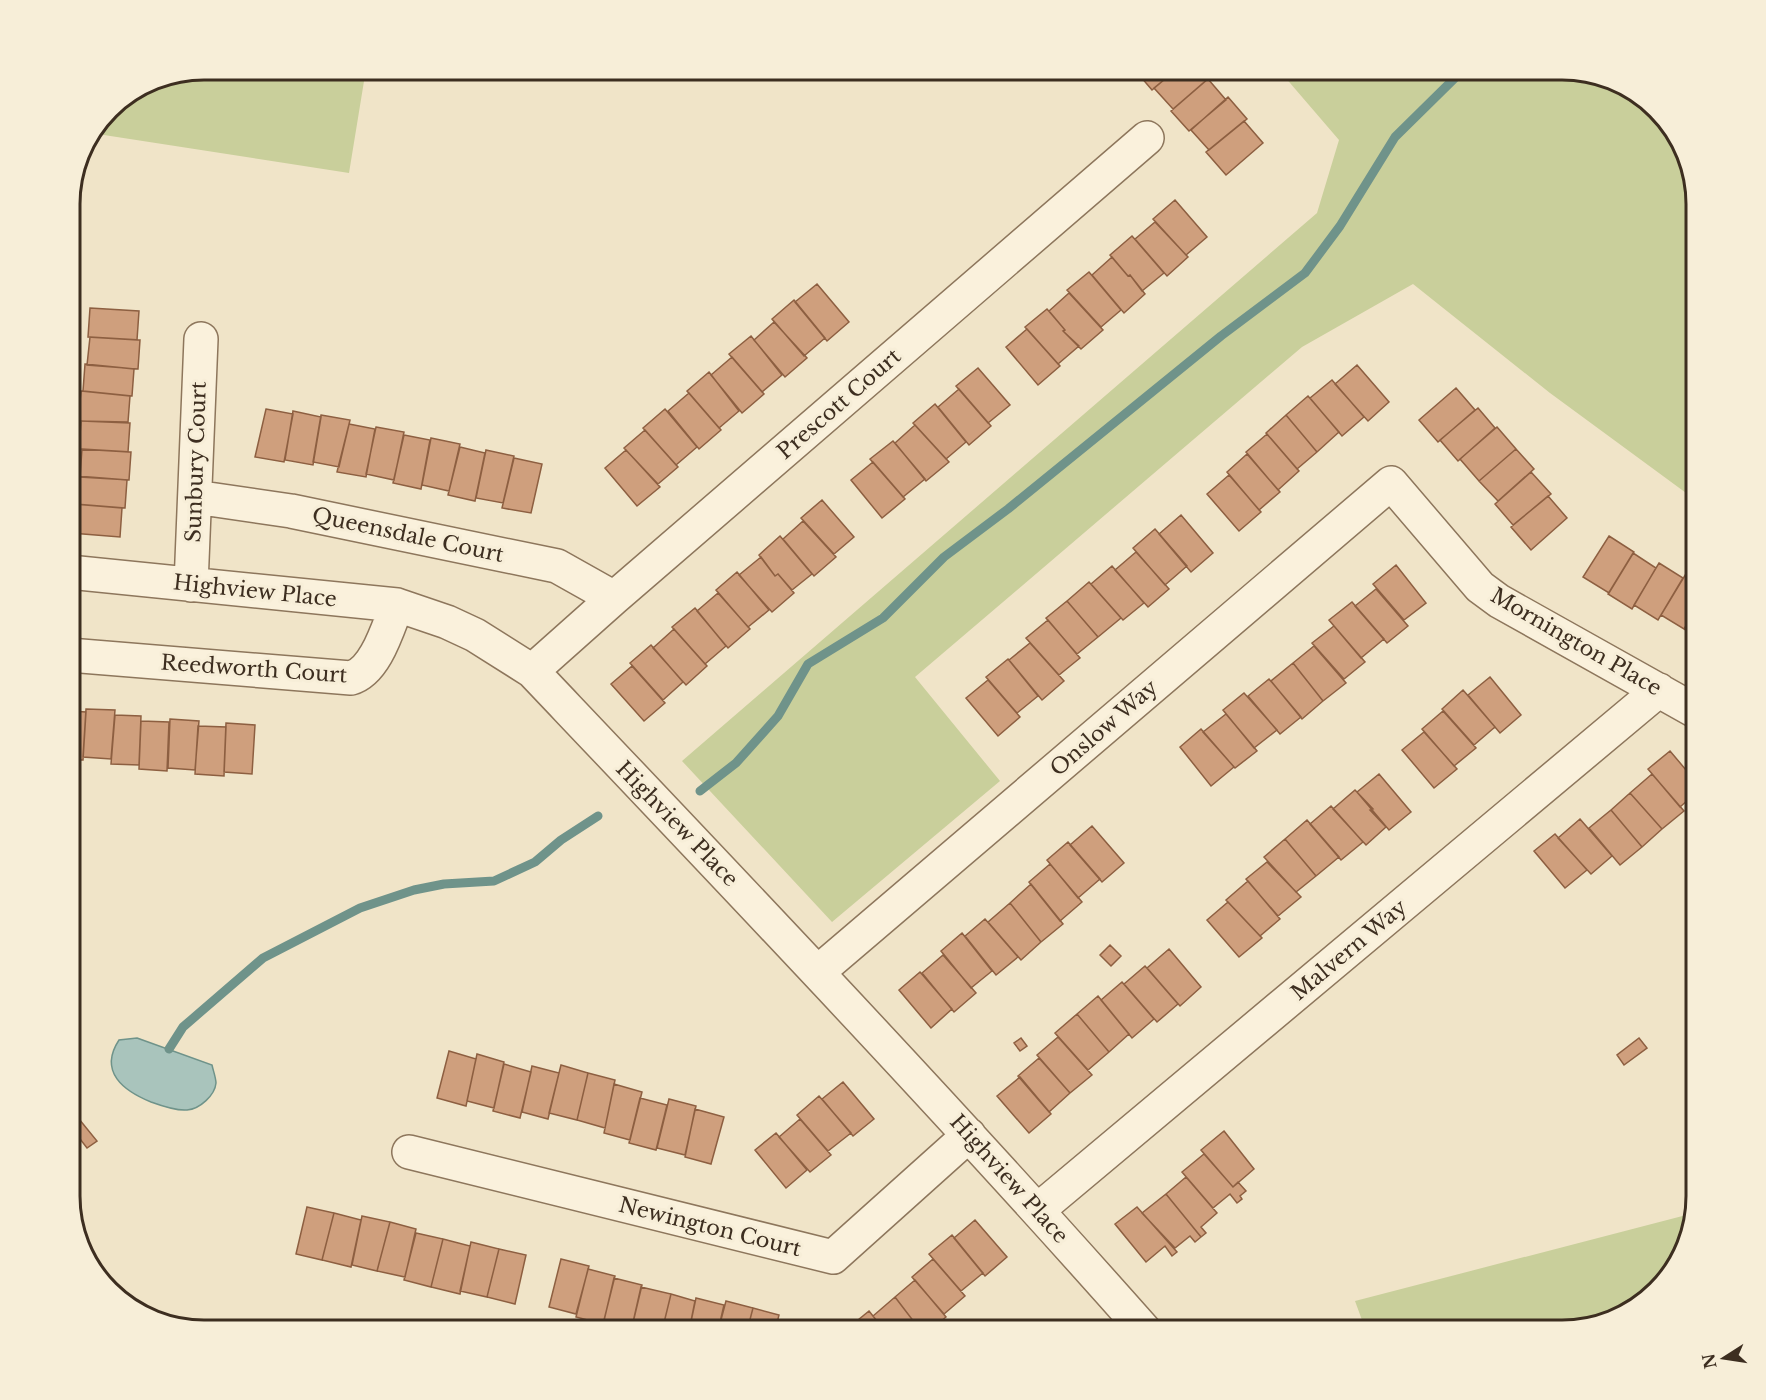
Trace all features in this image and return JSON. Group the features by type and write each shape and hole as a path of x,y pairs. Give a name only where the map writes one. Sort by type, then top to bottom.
{"street":[{"name":"Prescott Court","path":"532,671 1147,138"},
{"name":"Sunbury Court","path":"191,585 201,339"},
{"name":"Mornington Place","path":"1391,483 1480,587 1499,601 1686,706"},
{"name":"Onslow Way","path":"818,972 1391,483"},
{"name":"Queensdale Court","path":"195,497 291,511 557,566 614,598"},
{"name":"Highview Place","path":"80,573 397,606 447,622 475,635 532,671 818,972 1038,1210 1135,1320"},
{"name":"Reedworth Court","path":"80,656 351,678 357,677 369,666 397,606"},
{"name":"Malvern Way","path":"1038,1210 1659,690"},
{"name":"Newington Court","path":"409,1152 833,1257 969,1135"}],"green space":[{"path":"1287,79 1562,79 1587,82 1610,89 1638,105 1650,116 1661,128 1677,156 1686,195 1686,493 1550,393 1413,284 1302,347 915,677 1000,781 832,922 682,761 1317,213 1339,140"},
{"path":"195,80 364,80 349,173 100,134 116,116 135,100 156,89 179,82"},
{"path":"1685,1215 1677,1244 1656,1278 1631,1300 1595,1316 1562,1320 1362,1320 1355,1301"}],"water":[{"path":"137,1038 212,1065 216,1083 210,1097 197,1107 178,1110 151,1102 123,1086 113,1071 111,1062 113,1051 119,1040"}],"building":[{"path":"1143,79 1165,79 1152,90"},
{"path":"1165,79 1207,79 1173,109 1154,88"},
{"path":"1208,79 1226,100 1189,131 1171,111"},
{"path":"1228,97 1247,119 1209,150 1191,130"},
{"path":"1244,121 1263,143 1226,175 1206,152"},
{"path":"1175,200 1207,237 1186,255 1153,219"},
{"path":"1155,222 1188,257 1167,276 1135,239"},
{"path":"1132,236 1164,273 1142,291 1110,255"},
{"path":"1112,257 1145,294 1124,313 1092,275"},
{"path":"1089,272 1121,310 1101,327 1067,290"},
{"path":"817,284 849,322 827,341 795,302"},
{"path":"1069,293 1103,330 1081,349 1063,331 1065,330 1049,311"},
{"path":"794,300 825,338 804,356 772,319"},
{"path":"90,308 139,311 137,340 88,337"},
{"path":"1047,309 1065,330 1063,331 1079,346 1058,364 1025,327"},
{"path":"774,322 807,358 785,377 754,340"},
{"path":"1027,329 1060,366 1038,385 1006,347"},
{"path":"751,336 782,375 762,392 729,354"},
{"path":"90,337 140,340 138,369 87,365"},
{"path":"732,357 764,394 742,413 711,375"},
{"path":"85,364 134,369 132,396 83,391"},
{"path":"1357,365 1389,402 1368,421 1335,384"},
{"path":"978,368 1010,405 988,423 956,386"},
{"path":"709,372 739,411 719,428 687,391"},
{"path":"1332,380 1364,417 1342,436 1310,398"},
{"path":"1456,388 1475,410 1438,442 1419,420"},
{"path":"959,389 991,426 969,445 938,407"},
{"path":"81,391 130,396 128,422 80,421"},
{"path":"689,393 721,430 699,449 668,411"},
{"path":"1308,396 1339,432 1317,452 1286,415"},
{"path":"935,404 966,442 946,459 913,423"},
{"path":"1478,408 1495,428 1458,461 1440,440"},
{"path":"266,409 293,414 284,462 255,457"},
{"path":"665,409 697,447 676,465 643,428"},
{"path":"293,411 321,417 313,465 285,460"},
{"path":"321,415 350,420 339,467 313,462"},
{"path":"1286,415 1317,452 1297,469 1266,433"},
{"path":"81,421 130,423 128,452 80,449"},
{"path":"349,424 375,429 366,477 337,472"},
{"path":"915,425 949,462 926,481 895,443"},
{"path":"376,427 404,432 394,480 366,474"},
{"path":"1497,427 1516,449 1479,481 1460,459"},
{"path":"645,430 678,467 658,484 624,448"},
{"path":"1267,434 1299,471 1278,490 1246,452"},
{"path":"404,435 430,440 421,489 393,483"},
{"path":"431,438 460,444 449,491 422,485"},
{"path":"893,441 925,479 903,497 870,459"},
{"path":"460,447 485,453 475,501 448,495"},
{"path":"82,449 131,452 129,480 80,477"},
{"path":"1516,449 1534,469 1498,501 1479,481"},
{"path":"486,450 514,456 503,503 476,498"},
{"path":"626,450 660,487 637,506 605,468"},
{"path":"1247,454 1280,492 1259,510 1227,472"},
{"path":"514,458 542,464 531,513 502,508"},
{"path":"873,462 905,499 882,518 851,480"},
{"path":"1531,472 1551,494 1513,525 1495,504"},
{"path":"1229,475 1261,512 1239,531 1207,494"},
{"path":"80,476 127,480 125,508 80,504"},
{"path":"1548,496 1567,518 1531,550 1511,527"},
{"path":"822,500 854,537 834,554 801,518"},
{"path":"80,505 122,508 120,537 80,534"},
{"path":"1181,515 1213,553 1191,572 1159,534"},
{"path":"803,521 836,557 814,576 783,539"},
{"path":"1155,529 1187,566 1165,585 1133,548"},
{"path":"780,536 812,574 792,590 778,574 775,576 759,555"},
{"path":"1609,536 1634,552 1609,593 1583,577"},
{"path":"1136,552 1169,589 1148,607 1115,570"},
{"path":"1633,553 1656,568 1632,609 1608,594"},
{"path":"761,557 775,576 778,574 794,593 772,612 739,575"},
{"path":"1659,563 1683,578 1658,620 1634,605"},
{"path":"1396,565 1426,603 1404,620 1373,584"},
{"path":"1112,566 1144,603 1123,620 1091,584"},
{"path":"737,572 769,610 748,627 716,590"},
{"path":"1686,574 1686,626 1684,629 1661,615"},
{"path":"1089,582 1121,618 1098,637 1067,601"},
{"path":"1376,589 1408,626 1387,643 1355,606"},
{"path":"718,593 750,629 728,648 697,611"},
{"path":"1067,601 1098,637 1077,654 1046,618"},
{"path":"1352,602 1384,639 1361,658 1329,620"},
{"path":"695,608 726,646 705,664 672,627"},
{"path":"1048,620 1080,658 1059,675 1026,638"},
{"path":"1334,626 1365,662 1344,679 1312,643"},
{"path":"674,629 707,666 686,685 653,648"},
{"path":"1030,643 1064,681 1042,700 1009,660"},
{"path":"651,645 683,682 663,700 630,663"},
{"path":"1314,646 1346,683 1323,701 1293,663"},
{"path":"1008,659 1038,696 1017,713 986,677"},
{"path":"1293,663 1323,701 1302,719 1271,681"},
{"path":"632,666 665,703 644,721 611,684"},
{"path":"1490,677 1521,715 1500,733 1468,695"},
{"path":"1269,679 1301,717 1280,734 1248,696"},
{"path":"988,680 1020,717 998,736 966,698"},
{"path":"1463,690 1495,727 1474,745 1442,709"},
{"path":"1244,693 1277,730 1254,748 1223,710"},
{"path":"86,709 115,710 111,759 83,757"},
{"path":"1443,711 1476,748 1454,766 1422,729"},
{"path":"80,712 86,712 83,760 80,760"},
{"path":"1226,714 1257,751 1235,768 1203,732"},
{"path":"115,715 141,716 139,765 111,764"},
{"path":"170,719 199,721 195,770 168,768"},
{"path":"141,721 169,722 167,771 139,769"},
{"path":"226,723 255,725 252,774 224,772"},
{"path":"198,726 226,727 224,776 195,774"},
{"path":"1201,729 1234,767 1211,786 1180,747"},
{"path":"1424,732 1457,769 1434,788 1402,750"},
{"path":"1670,751 1686,770 1686,802 1680,807 1648,769"},
{"path":"1379,774 1411,812 1389,830 1357,792"},
{"path":"1652,774 1684,811 1662,829 1630,793"},
{"path":"1355,790 1386,827 1366,845 1333,809"},
{"path":"1630,793 1662,829 1642,847 1611,810"},
{"path":"1331,806 1363,842 1341,860 1310,824"},
{"path":"1611,810 1642,847 1620,865 1589,828"},
{"path":"1580,819 1612,856 1591,874 1558,838"},
{"path":"1307,820 1339,857 1316,876 1285,839"},
{"path":"1092,826 1124,863 1102,882 1070,845"},
{"path":"1555,834 1587,870 1565,888 1534,851"},
{"path":"1285,839 1316,876 1296,892 1264,857"},
{"path":"1068,842 1100,879 1078,898 1047,860"},
{"path":"1267,862 1301,897 1278,916 1246,879"},
{"path":"1050,864 1082,902 1060,921 1029,882"},
{"path":"1248,881 1280,919 1260,936 1226,900"},
{"path":"1031,884 1063,924 1041,942 1010,903"},
{"path":"1228,902 1262,938 1239,957 1207,920"},
{"path":"1010,903 1041,942 1021,960 988,922"},
{"path":"985,919 1018,957 996,975 965,936"},
{"path":"962,933 992,971 971,988 941,951"},
{"path":"1110,945 1121,956 1111,966 1100,955"},
{"path":"1169,949 1201,987 1180,1006 1147,968"},
{"path":"943,955 976,993 954,1012 922,973"},
{"path":"1145,966 1178,1004 1157,1022 1124,984"},
{"path":"920,972 952,1009 931,1028 899,990"},
{"path":"1122,982 1154,1019 1132,1038 1101,1000"},
{"path":"1098,996 1129,1034 1109,1052 1077,1014"},
{"path":"1077,1014 1109,1052 1088,1070 1055,1033"},
{"path":"1058,1037 1092,1075 1070,1093 1037,1055"},
{"path":"1021,1038 1027,1046 1020,1051 1014,1043"},
{"path":"1639,1038 1647,1048 1624,1065 1617,1055"},
{"path":"449,1051 476,1059 466,1106 437,1098"},
{"path":"477,1054 504,1062 494,1108 467,1101"},
{"path":"1039,1058 1070,1093 1049,1112 1018,1076"},
{"path":"504,1064 531,1072 520,1118 493,1111"},
{"path":"561,1065 588,1073 577,1120 549,1113"},
{"path":"532,1066 559,1073 548,1119 522,1112"},
{"path":"588,1073 615,1080 605,1128 577,1120"},
{"path":"1020,1077 1051,1114 1029,1133 997,1096"},
{"path":"843,1082 874,1119 853,1136 822,1099"},
{"path":"614,1084 642,1092 630,1140 604,1133"},
{"path":"819,1096 851,1133 828,1151 797,1115"},
{"path":"640,1098 667,1105 656,1150 629,1143"},
{"path":"669,1099 696,1106 685,1155 657,1148"},
{"path":"695,1109 724,1117 711,1164 685,1157"},
{"path":"800,1119 831,1155 810,1172 779,1137"},
{"path":"80,1120 97,1141 87,1148 80,1139"},
{"path":"1224,1131 1254,1169 1233,1187 1201,1150"},
{"path":"776,1133 807,1170 786,1188 755,1150"},
{"path":"1204,1154 1233,1187 1238,1182 1246,1191 1237,1203 1230,1194 1213,1208 1182,1172"},
{"path":"1186,1177 1217,1213 1201,1227 1206,1233 1201,1237 1166,1194"},
{"path":"1166,1194 1201,1237 1195,1242 1190,1236 1175,1248 1142,1213"},
{"path":"307,1207 334,1213 322,1260 296,1254"},
{"path":"1137,1207 1177,1252 1172,1256 1165,1246 1146,1262 1115,1224"},
{"path":"334,1213 361,1220 351,1267 322,1260"},
{"path":"362,1216 390,1222 377,1271 352,1265"},
{"path":"975,1220 1007,1257 985,1276 954,1238"},
{"path":"390,1222 416,1229 405,1277 377,1271"},
{"path":"416,1233 443,1239 431,1287 404,1280"},
{"path":"952,1235 983,1273 961,1291 929,1254"},
{"path":"443,1239 470,1246 460,1294 431,1287"},
{"path":"471,1242 499,1249 487,1297 460,1291"},
{"path":"499,1249 526,1255 515,1304 487,1297"},
{"path":"561,1259 589,1266 576,1314 549,1307"},
{"path":"933,1259 965,1296 944,1314 912,1277"},
{"path":"588,1269 615,1276 604,1320 576,1317"},
{"path":"614,1278 642,1285 634,1320 604,1320"},
{"path":"915,1280 946,1317 942,1320 913,1320 895,1297"},
{"path":"641,1287 671,1294 665,1320 634,1320"},
{"path":"671,1294 695,1301 691,1320 665,1320"},
{"path":"895,1297 913,1320 876,1320 873,1316"},
{"path":"696,1298 724,1305 721,1320 691,1320"},
{"path":"726,1301 753,1308 750,1320 721,1320"},
{"path":"753,1308 779,1315 778,1320 750,1320"},
{"path":"869,1311 876,1320 858,1320"}],"waterway":[{"path":"700,791 736,763 778,716 808,664 883,618 944,557 1008,509 1221,336 1305,273 1340,226 1395,137 1454,79"},
{"path":"169,1049 183,1027 263,958 360,908 414,890 444,884 494,881 535,862 561,840 598,816"}]}
